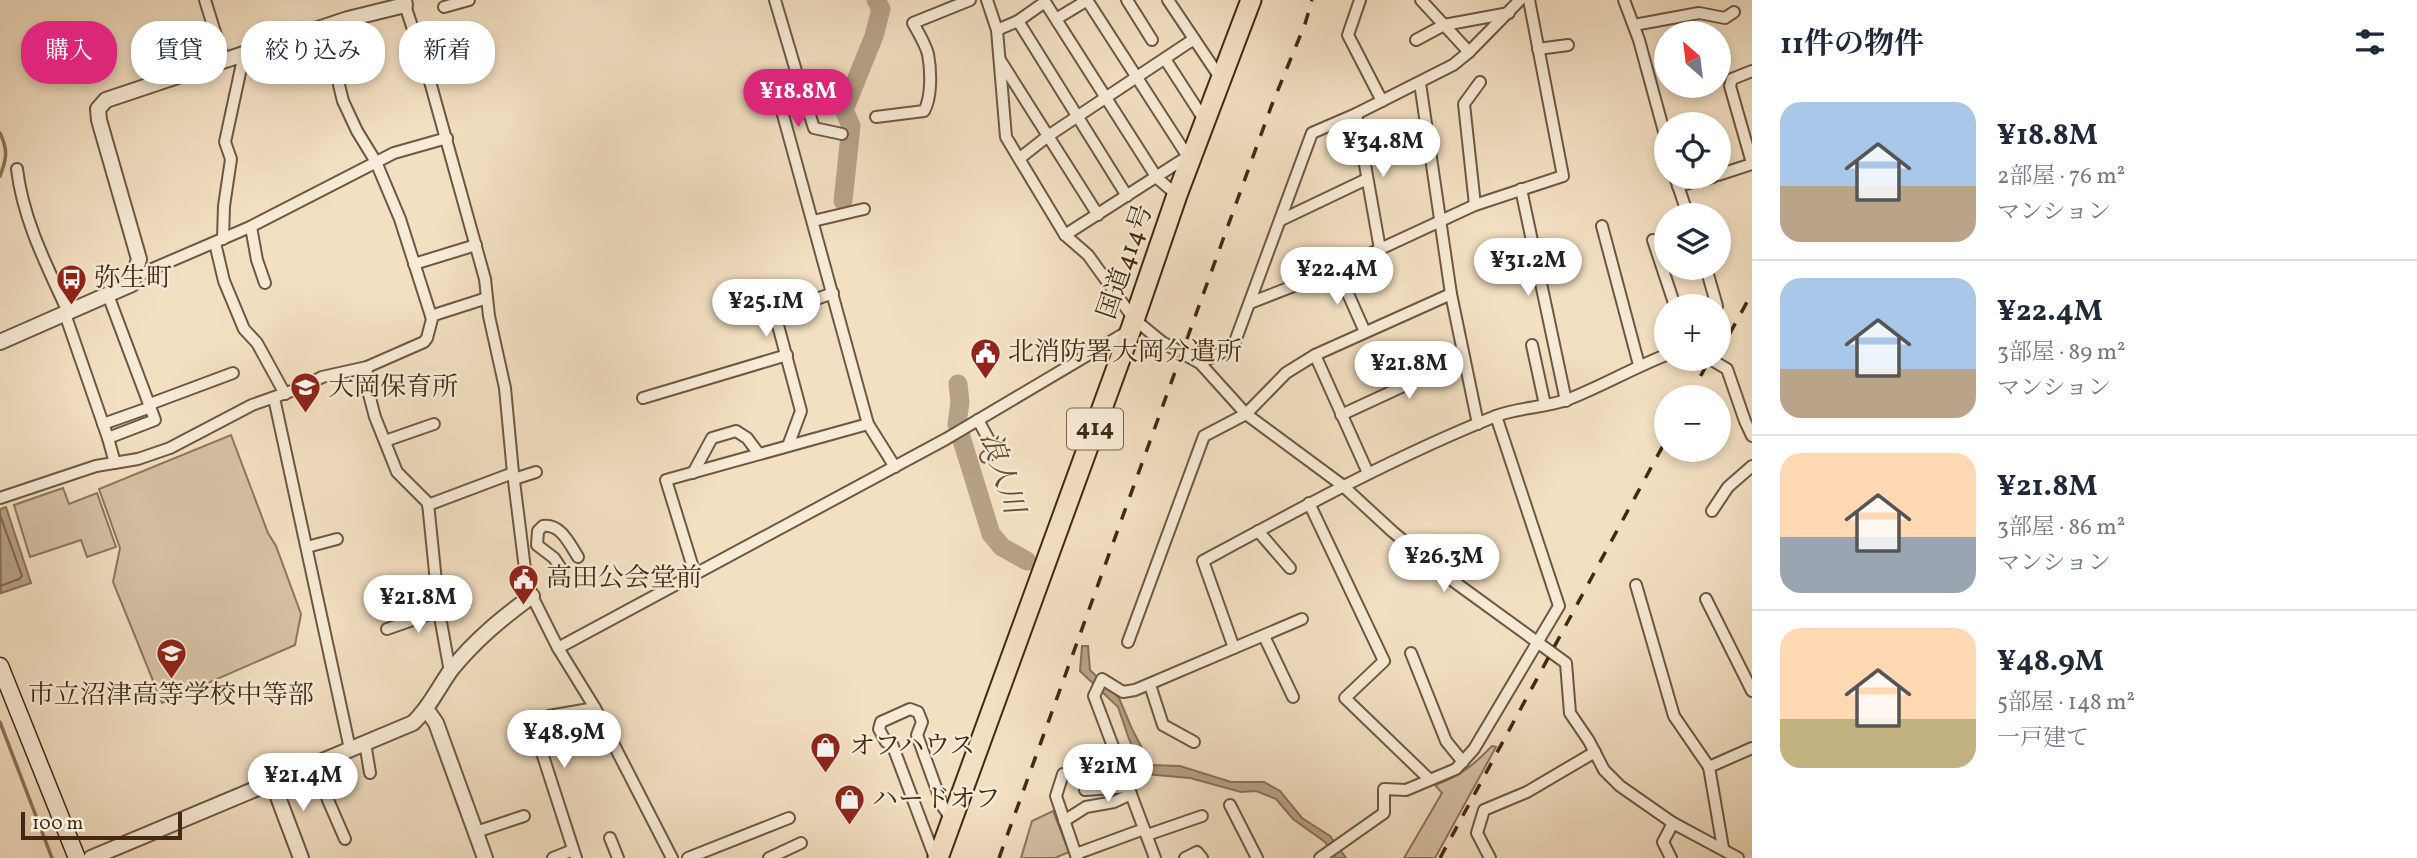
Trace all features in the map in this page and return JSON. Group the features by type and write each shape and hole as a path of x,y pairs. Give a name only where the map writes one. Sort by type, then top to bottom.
{"highway":[{"name":"国道414号","path":"937,858 1133,324 1189,159 1251,0"}],"main road":[{"path":"0,666 77,858"}],"street":[{"path":"205,0 212,21"},
{"path":"444,7 469,0"},
{"path":"775,0 814,128 842,134"},
{"path":"876,117 924,111 928,104 930,68 928,52 913,23 970,0"},
{"path":"987,0 997,30 1006,136 1065,235 1088,255 1133,324 1200,363 1246,414 1342,485 1449,578 1538,640 1566,663 1570,713 1604,770 1620,786 1673,823 1738,858"},
{"path":"1056,19 1086,0 1189,159 1065,235"},
{"path":"1127,0 1152,40"},
{"path":"1168,0 1222,80"},
{"path":"1360,0 1348,35 1382,101"},
{"path":"1422,0 1469,52"},
{"path":"1200,363 1233,347 1312,133 1453,65 1520,0"},
{"path":"1250,303 1337,269 1475,205 1563,176 1529,0"},
{"path":"1625,0 1658,112"},
{"path":"1700,0 1703,14"},
{"path":"342,21 404,2 447,138 485,279 489,316 505,388 525,569 532,596 558,648 595,708 672,858"},
{"path":"997,30 1018,21 1045,2 1157,178 1177,195"},
{"path":"1634,25 1703,14 1725,18 1734,12"},
{"path":"1416,40 1444,25 1508,13"},
{"path":"0,498 96,466 138,459 170,448 252,405 322,377 367,367 424,342 427,338 431,316 400,219 376,162 342,101 339,85 348,19"},
{"path":"1018,21 1127,196"},
{"path":"1020,158 1048,136 1194,39"},
{"path":"1538,49 1568,45"},
{"path":"998,58 1098,215"},
{"path":"1164,59 1205,121"},
{"path":"241,68 225,142 231,159 219,241 225,281 244,330 257,343 285,394"},
{"path":"1731,171 1752,164 1730,86 1736,76 1752,71"},
{"path":"798,78 799,81 777,93 868,424 895,467"},
{"path":"1475,205 1464,104 1480,82"},
{"path":"1420,83 1451,294 1478,424"},
{"path":"0,342 132,284 139,259 98,109 106,100 154,84"},
{"path":"1356,114 1380,248"},
{"path":"136,276 251,227 394,153 447,138"},
{"path":"17,169 24,208 67,313 115,463"},
{"path":"1281,220 1367,179"},
{"path":"1521,189 1566,401"},
{"path":"813,221 863,209"},
{"path":"1602,226 1639,365"},
{"path":"251,227 257,260 265,283"},
{"path":"1653,240 1671,294"},
{"path":"414,264 476,245"},
{"path":"1337,269 1365,332"},
{"path":"788,446 802,411 775,314 833,293"},
{"path":"1128,642 1204,436 1246,414 1286,373 1315,355 1451,294"},
{"path":"108,296 155,420 108,438"},
{"path":"431,316 487,298"},
{"path":"558,648 960,431 1133,324"},
{"path":"1532,345 1545,405"},
{"path":"643,398 787,355"},
{"path":"1315,355 1368,473"},
{"path":"1341,415 1464,358"},
{"path":"1234,648 1203,561 1368,473 1496,416 1566,401 1654,359"},
{"path":"367,367 366,383 375,417 397,472 428,505 439,611 450,672"},
{"path":"1728,371 1752,436"},
{"path":"103,424 233,373"},
{"path":"274,398 350,749"},
{"path":"1320,858 1384,813 1384,789 1406,790 1456,769 1474,749 1559,606 1496,416"},
{"path":"978,420 995,451 986,457"},
{"path":"384,441 434,424"},
{"path":"695,574 666,480 868,424"},
{"path":"693,473 712,438 736,431 747,438 760,454"},
{"path":"1712,511 1728,487 1752,466"},
{"path":"428,505 513,476 536,472"},
{"path":"1309,503 1384,661 1345,698 1429,779"},
{"path":"562,570 554,558 537,545 538,531 543,526 559,529 578,556"},
{"path":"1258,531 1290,568"},
{"path":"307,547 337,539"},
{"path":"1636,584 1674,716 1709,767 1718,847 1713,858"},
{"path":"91,858 413,723 427,710 450,672 476,641 532,596"},
{"path":"1706,599 1752,691"},
{"path":"387,629 439,611"},
{"path":"1155,858 1094,695 1102,679 1123,692 1150,685 1302,619"},
{"path":"1264,636 1293,697"},
{"path":"1411,653 1446,741 1463,761"},
{"path":"1150,685 1163,725 1194,742"},
{"path":"554,858 574,854 533,725 549,716 595,708"},
{"path":"937,858 892,744 886,742 880,729 881,722 910,709 918,712 922,722 917,735 943,807 952,820"},
{"path":"427,710 436,723 485,858"},
{"path":"365,743 370,773"},
{"path":"1709,767 1752,748"},
{"path":"1490,858 1477,833 1484,810 1527,792 1595,752"},
{"path":"317,762 328,800 345,839"},
{"path":"1063,774 1056,796 1076,856 1202,816"},
{"path":"272,781 301,858"},
{"path":"1085,790 1130,790"},
{"path":"1064,821 1086,807 1114,802 1130,790"},
{"path":"1230,805 1257,858"},
{"path":"476,832 524,816"},
{"path":"688,858 789,818"},
{"path":"1671,858 1663,842 1673,823"},
{"path":"610,838 618,858"},
{"path":"769,858 801,843"},
{"path":"1185,858 1197,852 1202,858"}],"shaded area":[{"path":"231,435 301,614 295,645 162,703 113,582 120,548 99,489"},
{"path":"63,488 69,504 97,493 116,547 87,557 81,540 30,557 14,505"},
{"path":"1492,746 1496,747 1435,858 1404,858 1442,793 1435,785 1466,769"},
{"path":"1053,811 1069,852 1055,858 1021,858 1032,821"}],"water":[{"path":"6,507 31,583 1,593 0,509"},
{"path":"1082,646 1088,646 1090,670 1119,698 1151,765 1180,766 1231,782 1264,782 1280,791 1302,818 1330,836 1346,858 1335,858 1325,842 1293,819 1276,799 1256,791 1241,792 1190,778 1145,774 1118,707 1080,671"}],"waterway":[{"name":"浪人川","path":"843,201 851,126 844,110 874,36 881,9 876,0"},
{"path":"0,133 6,154 0,176"},
{"name":"浪人川","path":"958,384 960,402 957,424 991,534 1002,547 1027,561"},
{"path":"0,722 52,858"}],"railway":[{"path":"999,858 1312,0"},
{"path":"1731,331 1752,293"},
{"path":"1696,385 1703,371"},
{"path":"1440,858 1654,462"}],"place":[{"name":"弥生町","path":"71,306"},
{"name":"北消防署大岡分遣所","path":"985,380"},
{"name":"大岡保育所","path":"305,415"},
{"name":"高田公会堂前","path":"523,606"},
{"name":"市立沼津高等学校中等部","path":"171,680"},
{"name":"オフハウス","path":"826,774"},
{"name":"ハードオフ","path":"849,827"}]}
